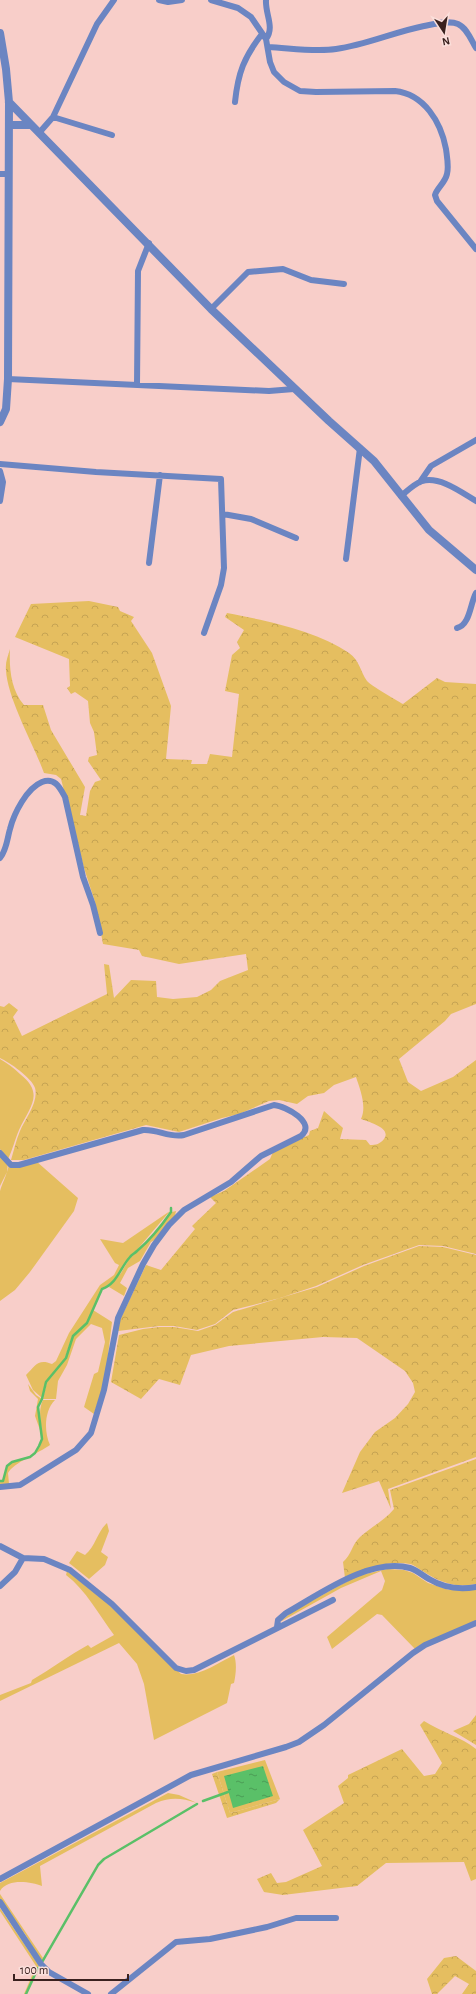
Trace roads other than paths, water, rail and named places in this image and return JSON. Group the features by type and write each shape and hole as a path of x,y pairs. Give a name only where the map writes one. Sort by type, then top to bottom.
{"street":[{"path":"39,132 53,117 97,24 114,0"},
{"path":"159,0 168,2 182,0"},
{"path":"211,0 238,8 251,17 266,40 270,62 274,72 284,82 300,91 394,91 406,92 420,101 437,121 444,138 448,174 435,195 437,201 476,249"},
{"path":"266,0 270,35 266,40"},
{"path":"268,47 321,50 336,49 365,43 396,32 441,23 457,24 466,30 476,48"},
{"path":"0,33 6,69 9,102 9,126 4,174 8,379 6,409 0,422"},
{"path":"235,102 237,80 240,68 252,46 262,34"},
{"path":"9,102 149,243 211,309 294,389 374,461 429,530 476,570"},
{"path":"53,117 112,135"},
{"path":"9,126 31,125"},
{"path":"137,385 138,271 149,243"},
{"path":"211,309 248,272 283,269 311,280 344,284"},
{"path":"8,379 269,391 294,389"},
{"path":"401,496 420,482 431,466 476,440"},
{"path":"346,559 360,448"},
{"path":"0,464 96,472 221,479 224,568 221,585 204,633"},
{"path":"0,471 3,482 0,501"},
{"path":"149,563 160,475"},
{"path":"420,482 434,481 449,486 476,500"},
{"path":"223,514 250,519 296,538"},
{"path":"457,628 462,627 466,622 476,593"},
{"path":"0,858 5,852 11,826 28,791 35,785 45,781 54,782 59,786 65,797 83,877 93,905 100,933"},
{"path":"0,1153 12,1165 19,1165 143,1130 154,1130 174,1137 184,1135 274,1105 284,1106 293,1112 304,1123 305,1127 305,1133 301,1136 260,1156 231,1182 184,1210 164,1232 143,1264 118,1318 104,1390 91,1433 76,1450 20,1485 0,1487"},
{"path":"0,1546 23,1558 44,1560 62,1565 77,1574 112,1604 169,1661 182,1671 194,1670 333,1600"},
{"path":"0,1586 15,1572 23,1558"},
{"path":"277,1627 278,1620 286,1613 348,1578 375,1569 411,1568 429,1580 452,1588 476,1587"},
{"path":"0,1879 190,1775 299,1742 324,1725 412,1653 450,1633 476,1623"},
{"path":"0,1902 41,1964 48,1972 88,1994"},
{"path":"111,1994 176,1942 210,1939 267,1927 296,1918 336,1918"}],"water":[{"path":"263,1766 273,1796 233,1808 224,1776"}],"waterway":[{"path":"0,1481 3,1481 7,1466 12,1462 30,1457 35,1453 39,1446 42,1439 38,1407 42,1399 46,1382 66,1358 73,1336 87,1323 102,1289 107,1287 115,1280 131,1256 142,1247 164,1222 171,1212 171,1208"},
{"path":"203,1801 228,1792"},
{"path":"42,1962 98,1865 104,1859 197,1804"},
{"path":"26,1994 38,1968"}]}
